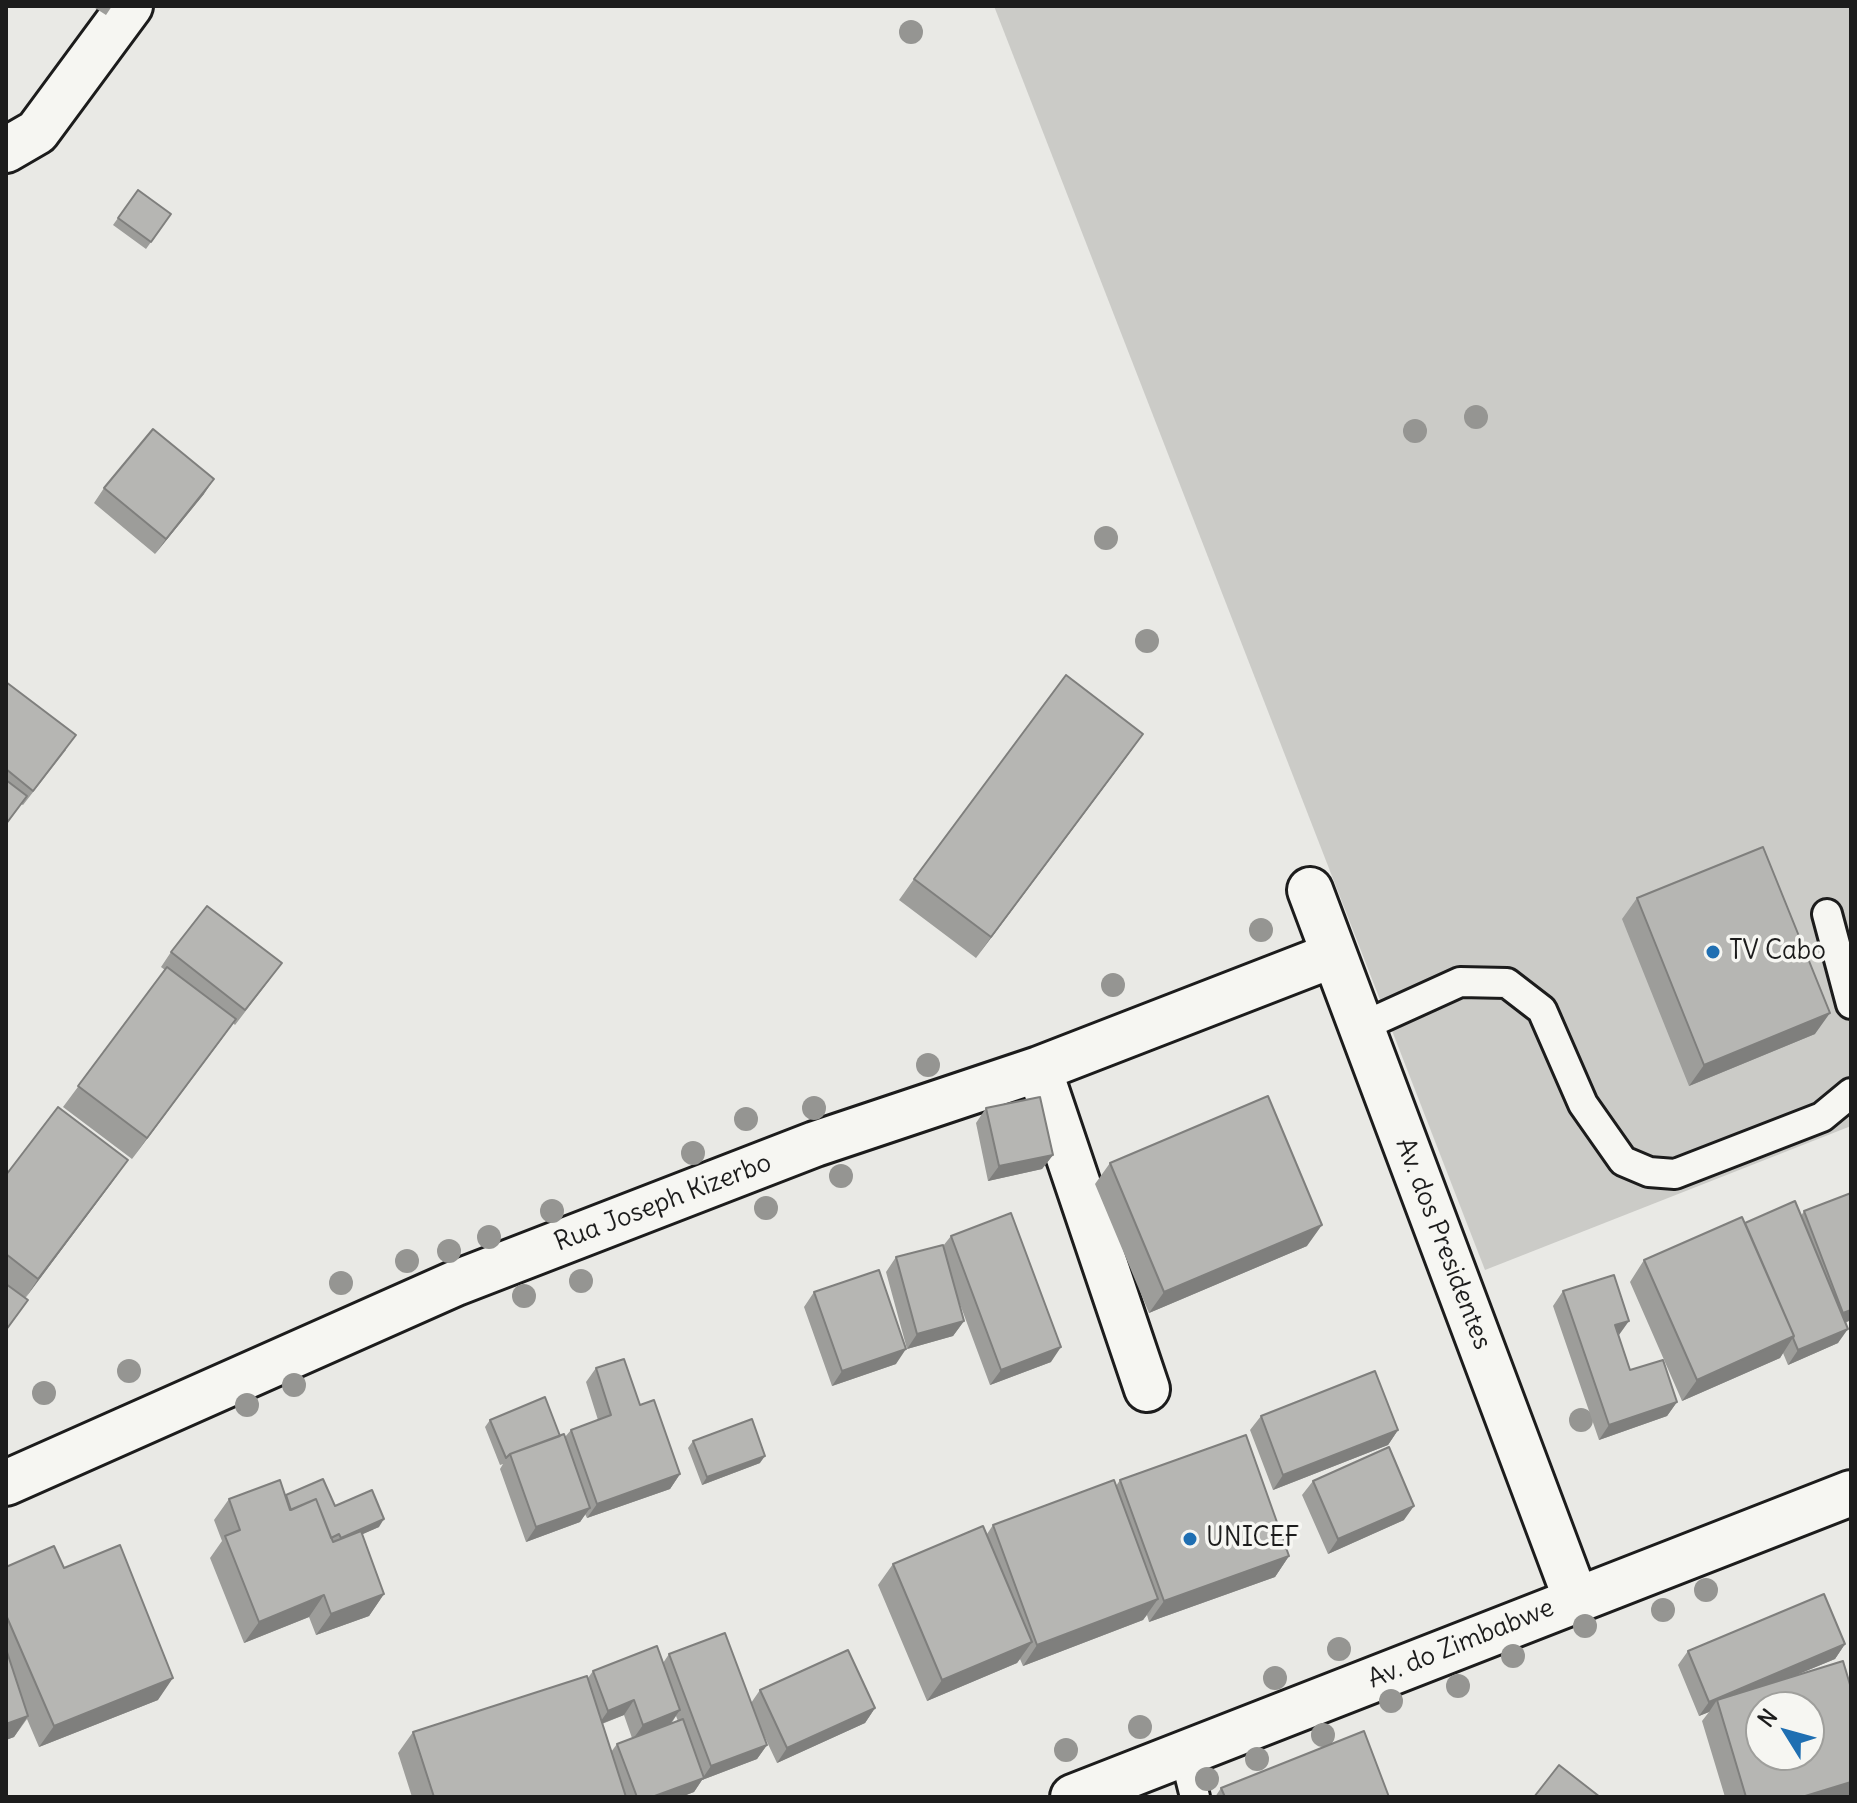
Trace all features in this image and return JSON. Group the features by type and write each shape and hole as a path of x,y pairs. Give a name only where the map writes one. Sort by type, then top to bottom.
{"street":[{"path":"6,150 37,132 130,6"},
{"name":"Av. dos Presidentes","path":"1310,890 1576,1599"},
{"name":"Rua Joseph Kizerbo","path":"6,1483 456,1283 815,1144 1039,1069 1333,955"},
{"path":"1039,1069 1147,1389"},
{"name":"Av. do Zimbabwe","path":"1073,1797 1851,1493"}],"lane":[{"path":"1827,914 1851,1004"},
{"path":"1361,1027 1460,982 1507,983 1542,1010 1583,1104 1623,1161 1649,1172 1675,1174 1822,1117 1851,1093"},
{"path":"1184,1753 1195,1797"}],"shaded area":[{"path":"994,6 1851,6 1851,1126 1485,1270"}],"building":[{"path":"138,190 171,214 151,242 118,218"},
{"path":"153,429 214,479 166,539 104,488"},
{"path":"1066,675 1143,734 991,937 914,879"},
{"path":"6,682 76,735 33,791 6,769"},
{"path":"6,780 27,796 6,824"},
{"path":"1763,847 1830,1013 1704,1065 1637,898"},
{"path":"207,906 282,963 245,1010 171,952"},
{"path":"167,967 236,1019 147,1138 78,1086"},
{"path":"1268,1096 1322,1225 1164,1292 1110,1163"},
{"path":"1040,1097 1053,1155 999,1166 986,1108"},
{"path":"58,1107 128,1160 38,1279 6,1254 6,1175"},
{"path":"1851,1193 1851,1310 1843,1313 1804,1211"},
{"path":"1795,1201 1848,1329 1798,1350 1745,1223"},
{"path":"1011,1213 1061,1347 1001,1370 951,1236"},
{"path":"1742,1217 1794,1336 1697,1380 1644,1260"},
{"path":"943,1245 964,1321 917,1334 896,1257"},
{"path":"879,1270 906,1349 842,1371 814,1292"},
{"path":"1614,1275 1629,1321 1615,1325 1630,1370 1663,1360 1677,1402 1609,1425 1563,1291"},
{"path":"6,1284 28,1300 6,1330"},
{"path":"624,1359 640,1405 654,1400 680,1474 597,1504 571,1430 611,1415 596,1368"},
{"path":"1375,1371 1398,1430 1283,1475 1261,1416"},
{"path":"545,1397 560,1436 506,1458 490,1420"},
{"path":"752,1419 765,1456 707,1477 693,1441"},
{"path":"564,1434 590,1508 536,1527 510,1454"},
{"name":"UNICEF","path":"1246,1435 1289,1556 1164,1601 1120,1480"},
{"path":"1389,1447 1414,1506 1338,1539 1313,1481"},
{"path":"323,1479 335,1506 372,1490 384,1519 341,1538 339,1534 331,1538 316,1499 291,1510 286,1495"},
{"path":"280,1480 290,1510 316,1499 333,1542 361,1531 384,1594 331,1614 324,1595 259,1622 225,1536 240,1530 229,1499"},
{"path":"1114,1480 1158,1599 1037,1645 993,1525"},
{"path":"983,1526 1032,1642 942,1680 893,1564"},
{"path":"120,1545 173,1678 54,1726 6,1615 6,1567 54,1546 64,1568"},
{"path":"1824,1594 1845,1644 1709,1702 1688,1651"},
{"path":"725,1633 767,1745 711,1766 669,1654"},
{"path":"657,1646 680,1710 643,1725 634,1700 608,1711 593,1671"},
{"path":"6,1649 28,1716 6,1724"},
{"path":"848,1650 875,1708 787,1748 760,1690"},
{"path":"1843,1661 1851,1688 1851,1782 1802,1797 1746,1797 1717,1700 1745,1691 1745,1771 1825,1771 1825,1691 1746,1691"},
{"path":"587,1676 626,1797 434,1797 413,1732"},
{"path":"683,1719 704,1778 652,1797 637,1797 617,1744"},
{"path":"1364,1731 1389,1797 1225,1797 1221,1788"},
{"path":"1559,1765 1600,1797 1534,1797"}],"place":[{"name":"TV Cabo","path":"1713,952"},
{"name":"UNICEF","path":"1190,1539"}]}
